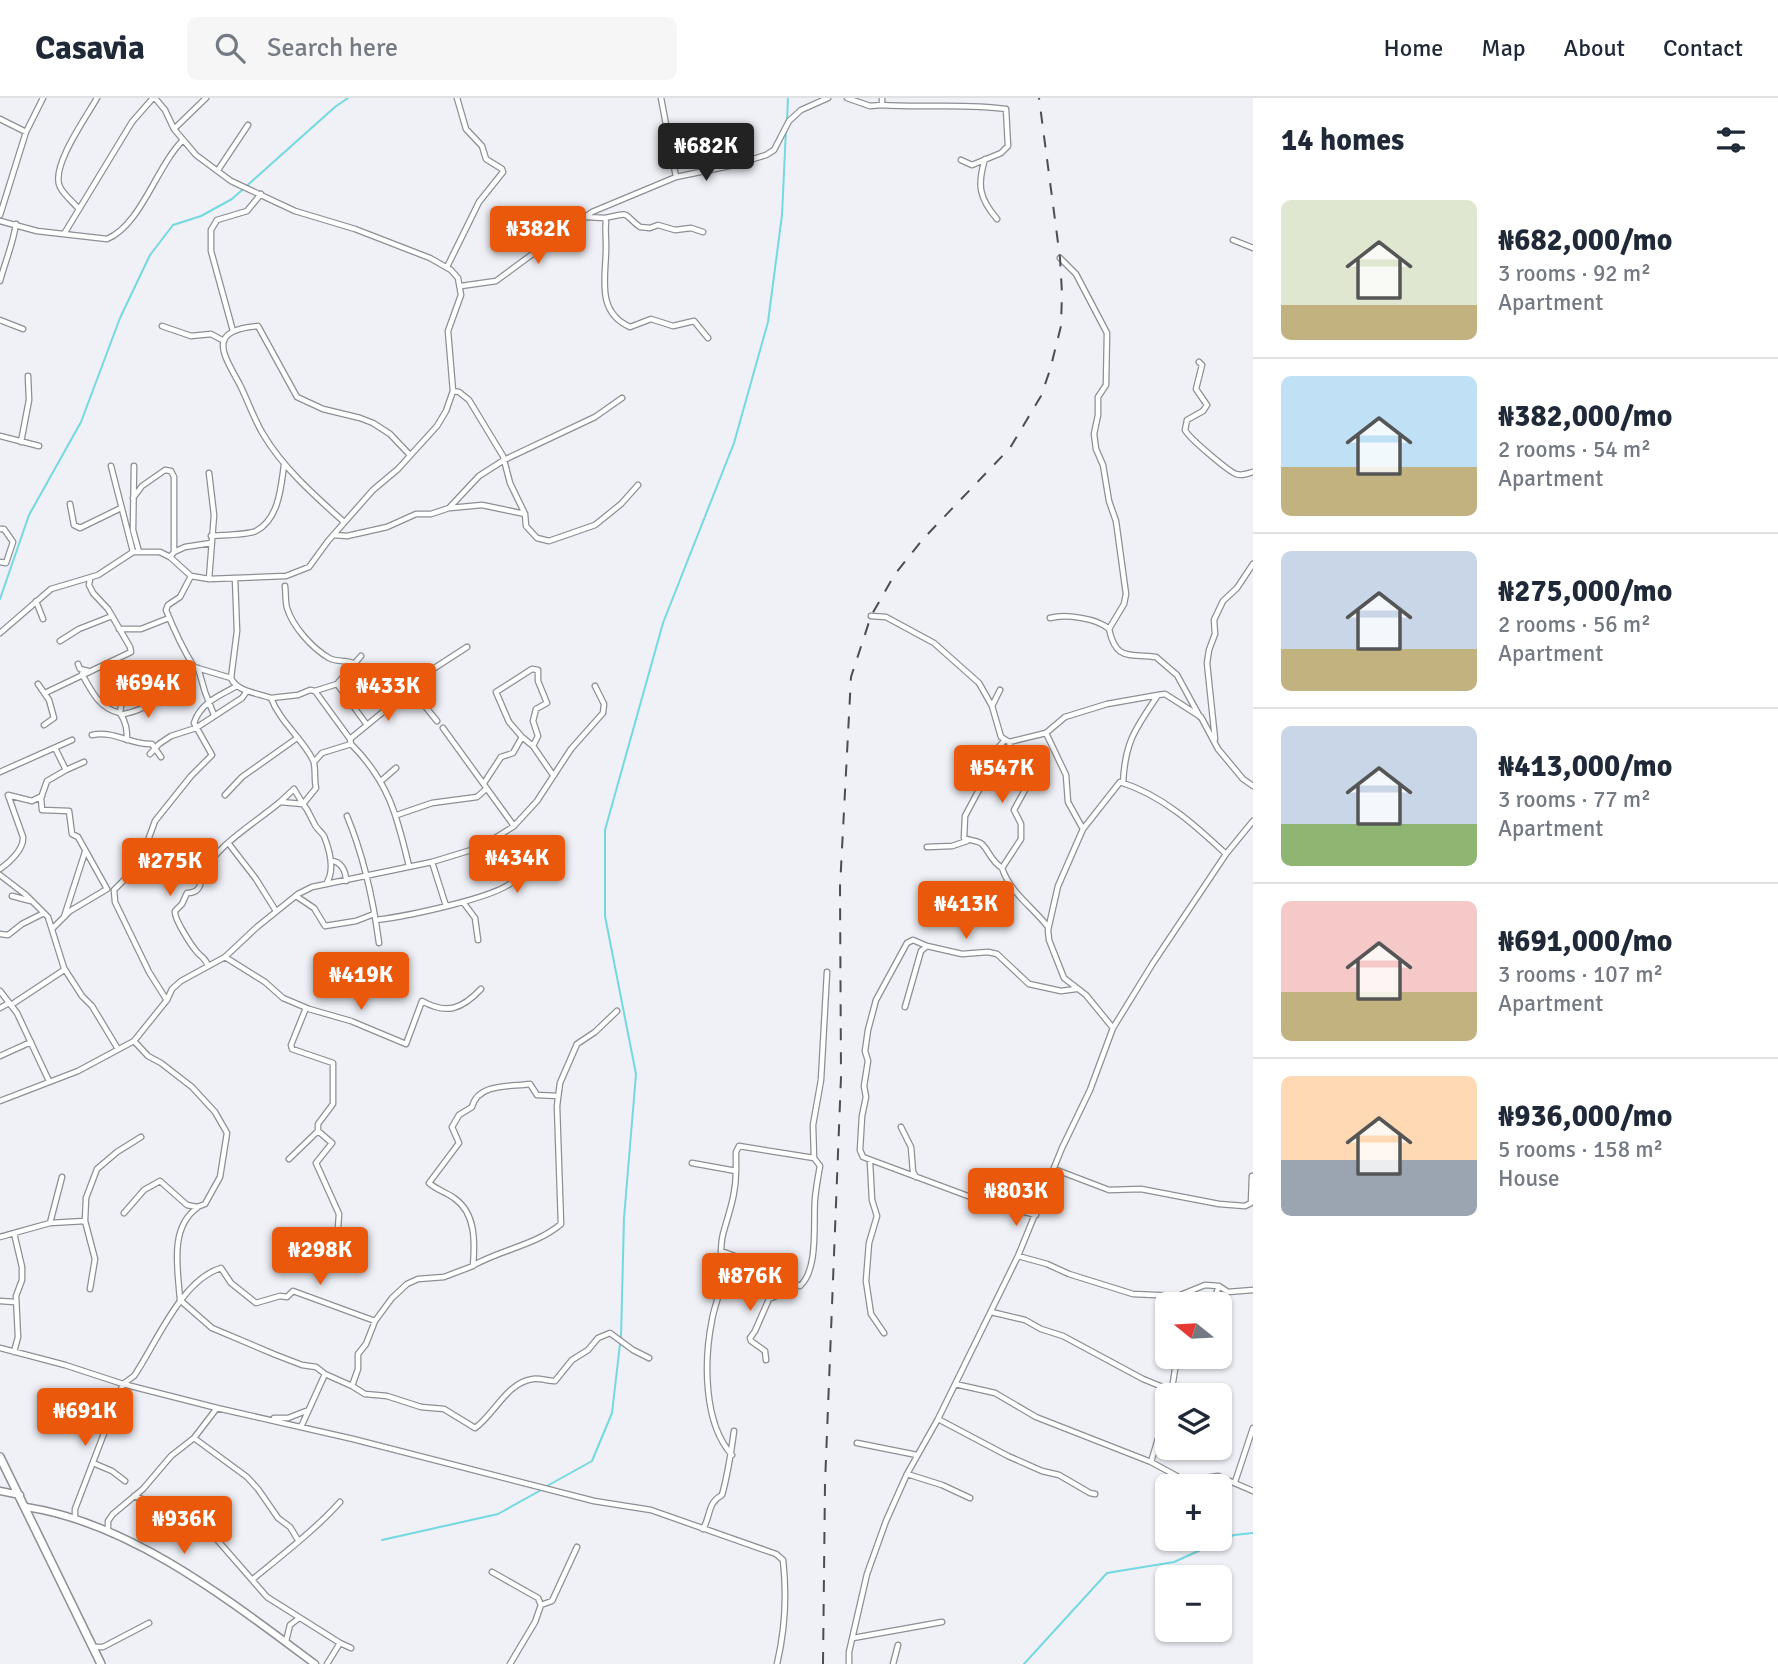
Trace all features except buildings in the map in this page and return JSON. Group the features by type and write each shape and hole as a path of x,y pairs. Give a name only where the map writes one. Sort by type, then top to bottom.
{"main road":[{"path":"0,1457 101,1664"}],"street":[{"path":"0,215 26,132 43,98"},
{"path":"78,208 60,188 58,180 66,148 97,98"},
{"path":"64,234 132,122 154,98 165,110 174,129 196,155 231,181 295,211 355,229 430,258 447,267 458,278 461,286 461,295 447,331 453,391 446,411 437,425 345,522 309,567 298,573 265,578 209,579 191,576 172,554 174,477 171,471 165,470 142,486 132,498"},
{"path":"174,129 206,98"},
{"path":"447,267 479,202 503,172 486,159 482,146 466,129 457,98"},
{"path":"661,98 676,177"},
{"path":"585,217 676,177 766,155 774,150 789,121 801,110 828,98"},
{"path":"847,98 870,106 979,105 1006,108 1008,146 1001,153 972,165 961,160"},
{"path":"882,98 882,105"},
{"path":"0,119 26,132"},
{"path":"218,170 248,125"},
{"path":"0,221 37,231 107,239 121,231 134,215 183,140"},
{"path":"985,159 980,188 985,205 997,219"},
{"path":"233,331 211,251 211,230 217,220 247,211 261,194"},
{"path":"461,286 496,281 573,220 585,217 605,218 624,214 631,215 640,227 658,225 675,230 691,228 703,232"},
{"path":"605,218 603,288 610,309 630,327 651,319 673,326 694,321 708,338"},
{"path":"0,281 16,224"},
{"path":"1233,240 1253,248"},
{"path":"1060,258 1076,274 1107,332 1106,384 1098,397 1094,434 1116,521 1126,594 1124,604 1109,629 1112,643 1123,653 1133,657 1156,657 1177,676 1219,749 1243,779 1253,786"},
{"path":"0,320 23,329"},
{"path":"162,326 191,336 211,334 224,341"},
{"path":"345,522 284,465 262,434 241,387 227,365 223,350 224,341 233,331 258,326 297,397 323,409 373,423 390,434 409,454"},
{"path":"1199,362 1202,365 1196,389 1207,405 1203,411 1187,420 1185,430 1191,440 1202,445 1207,453 1233,473 1241,475 1253,472"},
{"path":"21,442 29,400 28,376"},
{"path":"453,391 465,395 474,407 504,460 510,484 525,514 526,526 537,538 549,541 595,525 621,504 638,485"},
{"path":"449,508 479,476 504,460 595,417 622,398"},
{"path":"0,436 39,446"},
{"path":"211,536 256,531 275,510 284,465"},
{"path":"111,466 121,508 136,552"},
{"path":"134,466 132,498 136,552"},
{"path":"209,473 214,516 209,579"},
{"path":"70,504 74,525 80,528 121,508"},
{"path":"334,535 347,536 387,527 416,514 431,514 449,508 482,505 525,514"},
{"path":"0,528 4,529 13,542 6,564 0,562"},
{"path":"0,633 51,589 62,584 90,579 136,552 172,554 185,547 211,543"},
{"path":"1215,740 1208,670 1209,650 1215,634 1214,620 1223,601 1237,588 1253,564"},
{"path":"191,576 180,597 168,605 166,610 194,667 230,678 237,686 247,691 271,698 298,695 337,684 360,656"},
{"path":"230,678 237,631 235,578"},
{"path":"45,693 131,652 131,647 112,616 93,593 89,585 90,579"},
{"path":"285,586 287,610 305,638 329,658 338,662 349,660 355,664"},
{"path":"36,601 43,619"},
{"path":"60,640 112,616"},
{"path":"1050,618 1059,616 1095,620 1109,629"},
{"path":"871,617 886,617 934,643 979,683 992,706 1001,737 1007,741 1016,764 1023,773 1026,788 1014,810 1021,824 1021,839 1002,868"},
{"path":"118,629 141,629 169,618"},
{"path":"303,804 316,788 314,762 322,753 350,741 433,669 467,647"},
{"path":"111,662 125,679 120,714 127,729 127,740"},
{"path":"78,664 80,669 89,671"},
{"path":"198,668 214,715"},
{"path":"533,746 538,736 533,721 536,709 547,703 538,681 538,670 532,669 496,692 509,722 533,746 554,775"},
{"path":"82,674 108,711 120,714 142,710 153,696"},
{"path":"38,684 54,710 54,718 44,725"},
{"path":"337,684 367,724"},
{"path":"167,1000 149,972 115,902 114,890 139,865 155,821 191,776 212,755 196,728 196,717 209,702 237,686"},
{"path":"0,1101 78,1071 134,1041 167,1000 172,989 181,981 225,957 276,911 312,887 432,862 481,847 514,827 537,801 571,749 603,713 604,704 595,686"},
{"path":"411,689 437,720"},
{"path":"992,706 1000,690"},
{"path":"150,754 171,736 196,728 242,698 247,691"},
{"path":"315,691 350,741 377,773 397,816 409,866"},
{"path":"1123,783 1124,759 1135,728 1158,695"},
{"path":"968,841 963,832 965,816 981,786 992,755 1007,741 1046,733 1065,717 1107,704 1124,703 1139,696 1168,695 1201,718"},
{"path":"271,698 275,709 314,762"},
{"path":"443,728 514,827"},
{"path":"92,735 103,732 141,745 152,744 161,757"},
{"path":"1046,733 1066,775 1068,802 1083,829"},
{"path":"397,816 432,803 477,797 501,757 513,753 522,737"},
{"path":"225,795 242,777 296,738"},
{"path":"0,772 72,740"},
{"path":"55,748 65,770"},
{"path":"83,762 47,781 41,810 69,811 72,834 78,837 107,888 114,890"},
{"path":"381,781 396,768"},
{"path":"1113,1028 1086,995 1064,978 1049,940 1048,927 1058,886 1083,829 1119,782 1155,795 1204,833 1226,855"},
{"path":"208,966 173,915 187,893 194,893 199,889 207,868 229,844 294,789 323,834 331,862 330,879 325,885"},
{"path":"0,869 23,843 8,794 32,800 42,796"},
{"path":"279,802 303,804"},
{"path":"347,816 365,862 379,943"},
{"path":"849,1664 849,1652 867,1574 886,1521 907,1474 938,1419 1018,1256 1090,1090 1113,1028 1153,962 1226,855 1253,821"},
{"path":"296,896 314,908 326,926 375,917 409,916 477,899 515,881 516,878 497,838"},
{"path":"927,847 952,846 968,841 980,842 993,862 1002,868 1015,894 1048,927"},
{"path":"229,844 276,911"},
{"path":"64,918 85,850"},
{"path":"331,862 345,870 346,881"},
{"path":"432,862 446,905"},
{"path":"0,875 44,913 52,929 64,970 92,1006 118,1049"},
{"path":"52,929 74,909 107,888"},
{"path":"12,896 32,901"},
{"path":"462,901 475,918 478,940"},
{"path":"0,934 8,935 44,913"},
{"path":"1036,1215 982,1201 863,1157 860,1150 868,1061 865,1051 874,1007 907,943 913,940 927,947 961,954 997,954 1029,984 1061,991 1077,989"},
{"path":"905,1007 921,951 927,947"},
{"path":"225,957 265,982 283,998 306,1008 351,1021 406,1044 422,1001 435,1008 446,1009 466,1004 481,989"},
{"path":"0,1008 64,970"},
{"path":"721,1251 800,1286 804,1283 813,1252 815,1200 820,1166 814,1158 813,1125 821,1080 827,972"},
{"path":"0,990 31,1042 50,1081"},
{"path":"289,1159 318,1131 318,1124 333,1104 333,1063 292,1049 294,1034 306,1008"},
{"path":"352,1386 358,1369 358,1354 366,1344 375,1321 391,1298 407,1284 427,1277 444,1277 473,1266 491,1255 546,1237 561,1224 560,1083 577,1044 595,1032 617,1011"},
{"path":"134,1041 148,1056 192,1087 226,1128 218,1183 205,1204 186,1216 177,1244 180,1300 212,1328 302,1365 316,1367 365,1394 387,1396 421,1407 444,1409 475,1429 517,1385 533,1378 555,1381 572,1360 588,1350 598,1338 610,1333 649,1358"},
{"path":"0,1056 31,1042"},
{"path":"473,1266 475,1238 469,1216 460,1203 429,1183 459,1143 452,1126 459,1115 472,1107 475,1097 482,1091 530,1084 537,1095 558,1096"},
{"path":"901,1127 911,1147 913,1172 916,1177"},
{"path":"318,1131 332,1143 316,1163 339,1214 338,1228 344,1241"},
{"path":"90,1289 96,1259 85,1221 86,1198 97,1169 141,1137"},
{"path":"732,1455 723,1445 707,1390 712,1318 721,1287 723,1235 736,1190 736,1152 739,1146 814,1158"},
{"path":"870,1161 872,1200 877,1216 869,1243 866,1281 871,1314 884,1334"},
{"path":"692,1163 736,1171"},
{"path":"1054,1169 1109,1191 1141,1189 1219,1204 1245,1206 1251,1203 1252,1176"},
{"path":"50,1223 62,1177"},
{"path":"124,1213 144,1190 160,1181 187,1205 200,1206"},
{"path":"0,1237 50,1223 85,1221"},
{"path":"14,1233 22,1267 22,1280 15,1302 18,1337 14,1352"},
{"path":"1018,1256 1133,1294 1155,1295"},
{"path":"75,1517 75,1509 123,1384 134,1376 180,1300 213,1271 221,1268 231,1283 256,1303 280,1296 287,1297 293,1291 375,1321"},
{"path":"766,1360 765,1351 750,1338 769,1299 783,1293 792,1282"},
{"path":"1188,1292 1205,1285 1219,1286 1228,1292 1253,1290"},
{"path":"1217,1292 1219,1286"},
{"path":"0,1301 15,1302"},
{"path":"991,1312 1008,1314 1063,1336 1155,1385"},
{"path":"0,1348 217,1408 594,1501 651,1510 776,1555 783,1560 784,1632 777,1664"},
{"path":"302,1427 307,1410 325,1374"},
{"path":"955,1384 995,1393 1035,1417 1150,1462 1186,1481 1218,1476 1253,1492"},
{"path":"108,1531 108,1521 113,1514 134,1496 171,1456 194,1438 217,1408"},
{"path":"266,1419 288,1418 307,1410"},
{"path":"938,1419 1007,1457 1059,1475 1096,1494"},
{"path":"1235,1482 1253,1428"},
{"path":"703,1529 710,1506 722,1494 732,1455 734,1432"},
{"path":"194,1438 247,1477 298,1540"},
{"path":"857,1443 917,1455"},
{"path":"1150,1462 1155,1446"},
{"path":"93,1463 112,1471 125,1481"},
{"path":"907,1474 942,1485 970,1499"},
{"path":"0,1491 20,1495"},
{"path":"134,1496 199,1519 267,1597 351,1648"},
{"path":"253,1579 326,1518 340,1502"},
{"path":"26,1507 75,1517 170,1564 315,1664"},
{"path":"541,1605 552,1601 577,1548"},
{"path":"492,1572 538,1598 541,1605 535,1622 510,1664"},
{"path":"286,1642 288,1629 293,1621 299,1618"},
{"path":"853,1638 942,1622"},
{"path":"93,1647 103,1647 149,1623"},
{"path":"327,1664 340,1643"},
{"path":"893,1664 898,1645"}],"waterway":[{"path":"0,599 29,515 81,422 120,318 150,255 173,225 201,216 232,199 348,98"},
{"path":"787,120 788,98"},
{"path":"621,1338 624,1218 636,1074 605,916 605,830 663,623 734,443 768,322 782,215 786,129"},
{"path":"547,1486 592,1461 612,1413 620,1344"},
{"path":"382,1540 498,1514 543,1489"},
{"path":"1024,1664 1107,1573 1174,1562 1234,1535 1253,1533"}],"railway":[{"path":"823,1664 825,1484 841,1077 840,887 851,677 871,616 895,574 923,539 1010,448 1041,396 1050,370 1061,326 1062,293 1060,258 1039,98"}]}
